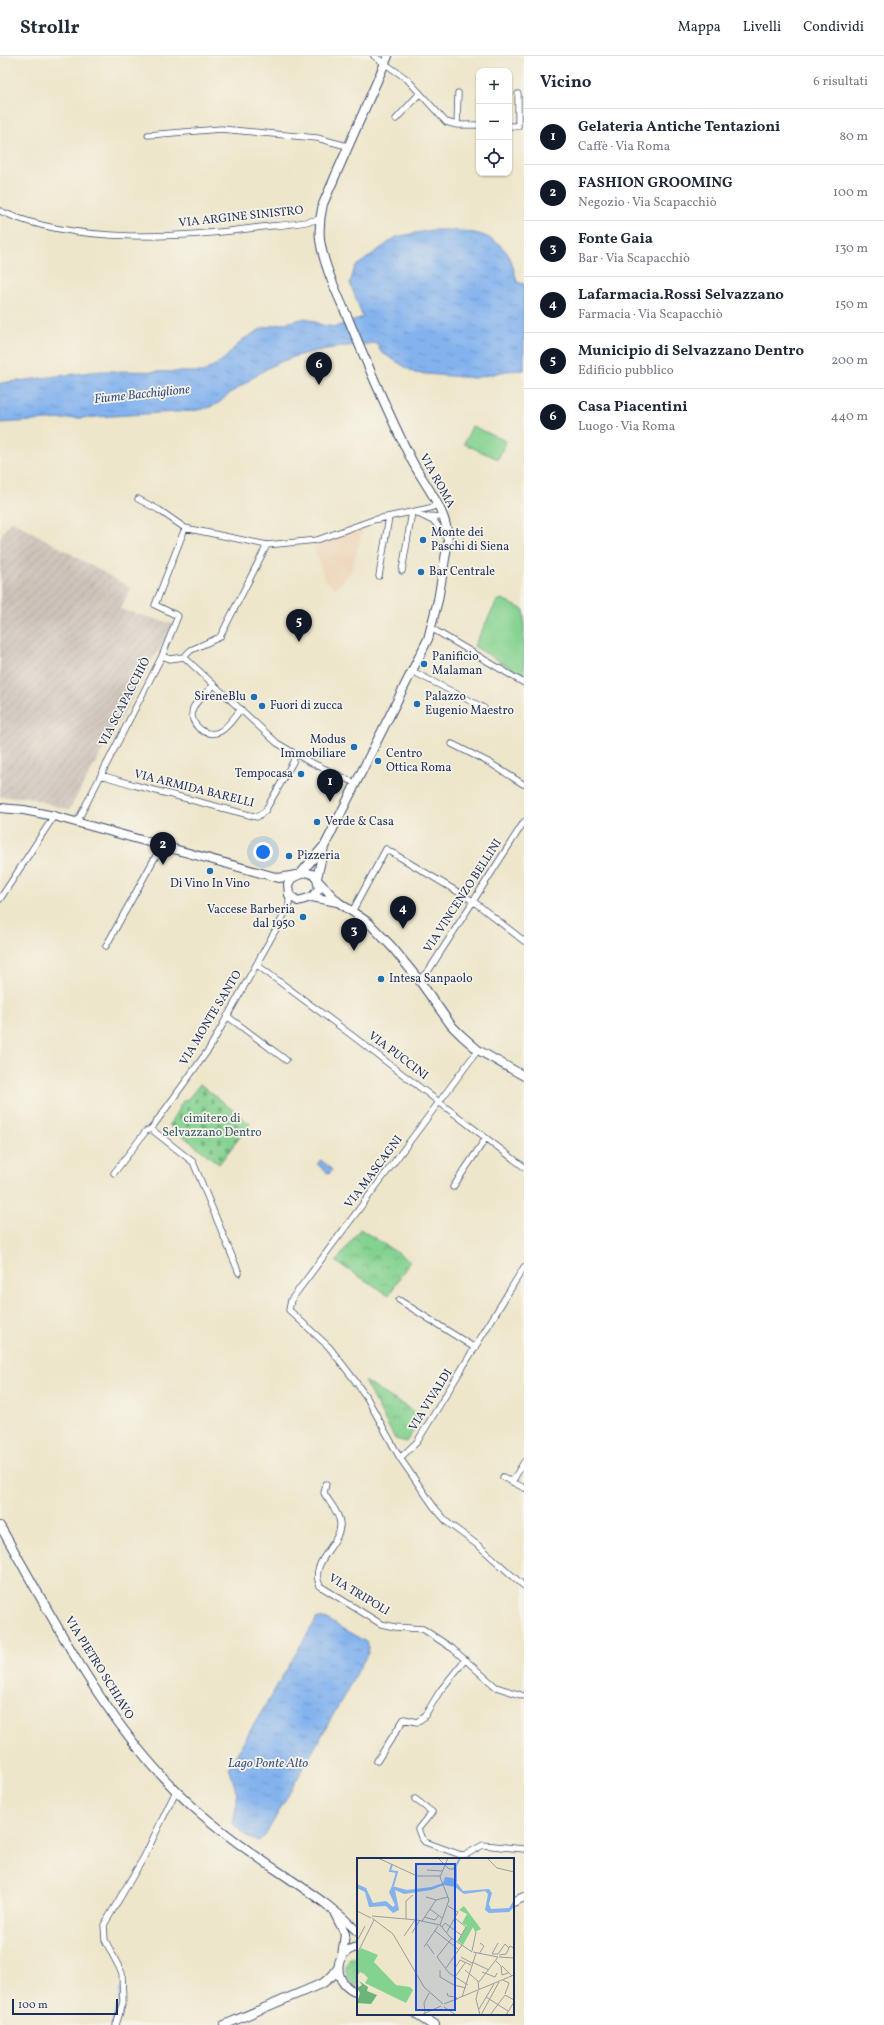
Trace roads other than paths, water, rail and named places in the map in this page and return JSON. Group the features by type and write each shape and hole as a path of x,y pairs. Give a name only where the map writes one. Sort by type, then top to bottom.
{"highway":[{"path":"419,2015 434,2025"}],"street":[{"path":"374,56 386,59 407,79 446,122 457,125 476,125"},
{"path":"320,223 323,204 386,59"},
{"path":"396,119 420,93"},
{"path":"457,125 458,94"},
{"path":"512,126 518,126 518,94"},
{"path":"148,135 221,129 317,138 347,146"},
{"name":"VIA ARGINE SINISTRO","path":"0,212 15,218 54,228 107,234 164,235 219,233 320,223"},
{"name":"VIA ROMA","path":"318,880 324,847 412,671 431,628 448,540 448,532 443,517 411,460 363,354 333,280 323,253 320,223"},
{"path":"138,499 159,510 185,528 267,546 317,540 389,517 437,505"},
{"path":"413,512 427,516 443,517"},
{"path":"402,571 413,512"},
{"path":"427,516 435,522 448,540"},
{"path":"378,576 389,517"},
{"path":"162,656 178,616 155,605 185,528"},
{"path":"267,546 220,637 191,650 184,657 277,743 295,754 355,783"},
{"path":"431,628 524,683"},
{"name":"VIA SCAPACCHIÒ","path":"76,822 162,656 170,659 184,657"},
{"path":"412,671 484,708"},
{"path":"214,685 194,707 191,717 195,725 210,733 217,733 224,729 241,709"},
{"path":"452,744 490,763 524,786"},
{"name":"VIA ARMIDA BARELLI","path":"101,775 257,817 265,811 295,754"},
{"path":"0,808 24,810 54,816 279,878 308,872 318,880 338,902"},
{"path":"0,899 54,816"},
{"name":"VIA VINCENZO BELLINI","path":"419,980 429,970 524,822"},
{"path":"106,946 162,845"},
{"name":"VIA ROMA","path":"298,875 324,847"},
{"path":"353,910 386,849 473,901 524,941"},
{"path":"289,893 290,881 298,875"},
{"path":"279,878 289,893 298,901"},
{"path":"312,897 319,889 318,880"},
{"name":"VIA MONTE SANTO","path":"114,1173 146,1131 151,1129 209,1048 289,906 289,893"},
{"path":"289,906 298,901 312,897 338,902 353,910 369,923 392,947 419,980 451,1026 478,1050 524,1076"},
{"name":"VIA PUCCINI","path":"256,965 440,1102 524,1168"},
{"path":"227,1016 286,1060"},
{"name":"VIA MASCAGNI","path":"400,1458 353,1378 328,1347 291,1314 289,1308 291,1300 478,1050"},
{"path":"151,1129 193,1162 239,1273"},
{"path":"452,1187 486,1138"},
{"name":"VIA VIVALDI","path":"400,1458 417,1442 524,1267"},
{"path":"399,1300 475,1348"},
{"path":"400,1458 434,1508 448,1523 479,1546 523,1584"},
{"path":"512,1482 524,1462"},
{"path":"503,1477 524,1488"},
{"name":"VIA TRIPOLI","path":"326,1484 324,1492 339,1517 340,1525 335,1538 321,1563 317,1580 320,1586 381,1624 395,1627 423,1629 453,1649 464,1661 496,1687 524,1696"},
{"name":"VIA PIETRO SCHIAVO","path":"0,1526 109,1711 148,1761 176,1791 240,1845 341,1914 357,1931"},
{"path":"377,1761 404,1719 417,1722 424,1717 440,1691 464,1661"},
{"path":"116,2025 123,2002 122,1972 105,1940 104,1925 144,1857 176,1791"},
{"path":"416,1799 432,1812 418,1829 425,1842 460,1855 467,1854 483,1844 524,1849"},
{"path":"514,1902 524,1897"},
{"name":"VIA PIETRO SCHIAVO","path":"331,1908 345,1934 346,1942 338,1968"},
{"path":"342,1956 347,1951 357,1947"},
{"path":"224,2025 323,1983 332,1976 338,1968"},
{"path":"338,1968 338,1975 346,1988"},
{"path":"323,1983 336,1983 357,1993"}],"water":[{"name":"Fiume Bacchiglione","path":"431,230 464,231 486,236 503,248 510,258 517,282 524,284 524,370 506,371 474,378 415,373 381,352 377,343 365,344 316,351 280,362 226,396 219,403 210,407 191,411 0,423 0,383 100,371 204,372 224,359 242,340 263,328 306,318 322,325 335,327 363,317 350,283 355,267 396,237"},
{"path":"321,1160 332,1170 329,1174 317,1164"},
{"name":"Lago Ponte Alto","path":"317,1618 328,1620 366,1642 369,1648 368,1653 265,1836 258,1841 251,1839 237,1829 233,1823 237,1803 237,1794 229,1767"}],"waterway":[{"path":"111,2025 119,2002 120,1989"}],"place":[{"name":"Casa Piacentini","path":"319,385"},
{"name":"Monte dei Paschi di Siena","path":"423,540"},
{"name":"Bar Centrale","path":"421,572"},
{"name":"Municipio di Selvazzano Dentro","path":"299,642"},
{"name":"Panificio Malaman","path":"424,664"},
{"name":"SireneBlu","path":"254,697"},
{"name":"Palazzo Eugenio Maestro","path":"417,704"},
{"name":"Fuori di zucca","path":"262,706"},
{"name":"Modus Immobiliare","path":"354,747"},
{"name":"Centro Ottica Roma","path":"378,761"},
{"name":"Tempocasa","path":"301,774"},
{"name":"Gelateria Antiche Tentazioni","path":"330,802"},
{"name":"Verde & Casa","path":"317,822"},
{"name":"Pizzeria","path":"289,856"},
{"name":"FASHION GROOMING","path":"163,865"},
{"name":"Di Vino In Vino","path":"210,871"},
{"name":"Vaccese Barberia dal 1950","path":"303,917"},
{"name":"Lafarmacia.Rossi Selvazzano","path":"403,929"},
{"name":"Fonte Gaia","path":"354,951"},
{"name":"Intesa Sanpaolo","path":"381,979"}],"park label":[{"name":"cimitero di Selvazzano Dentro","path":"212,1126"}]}
